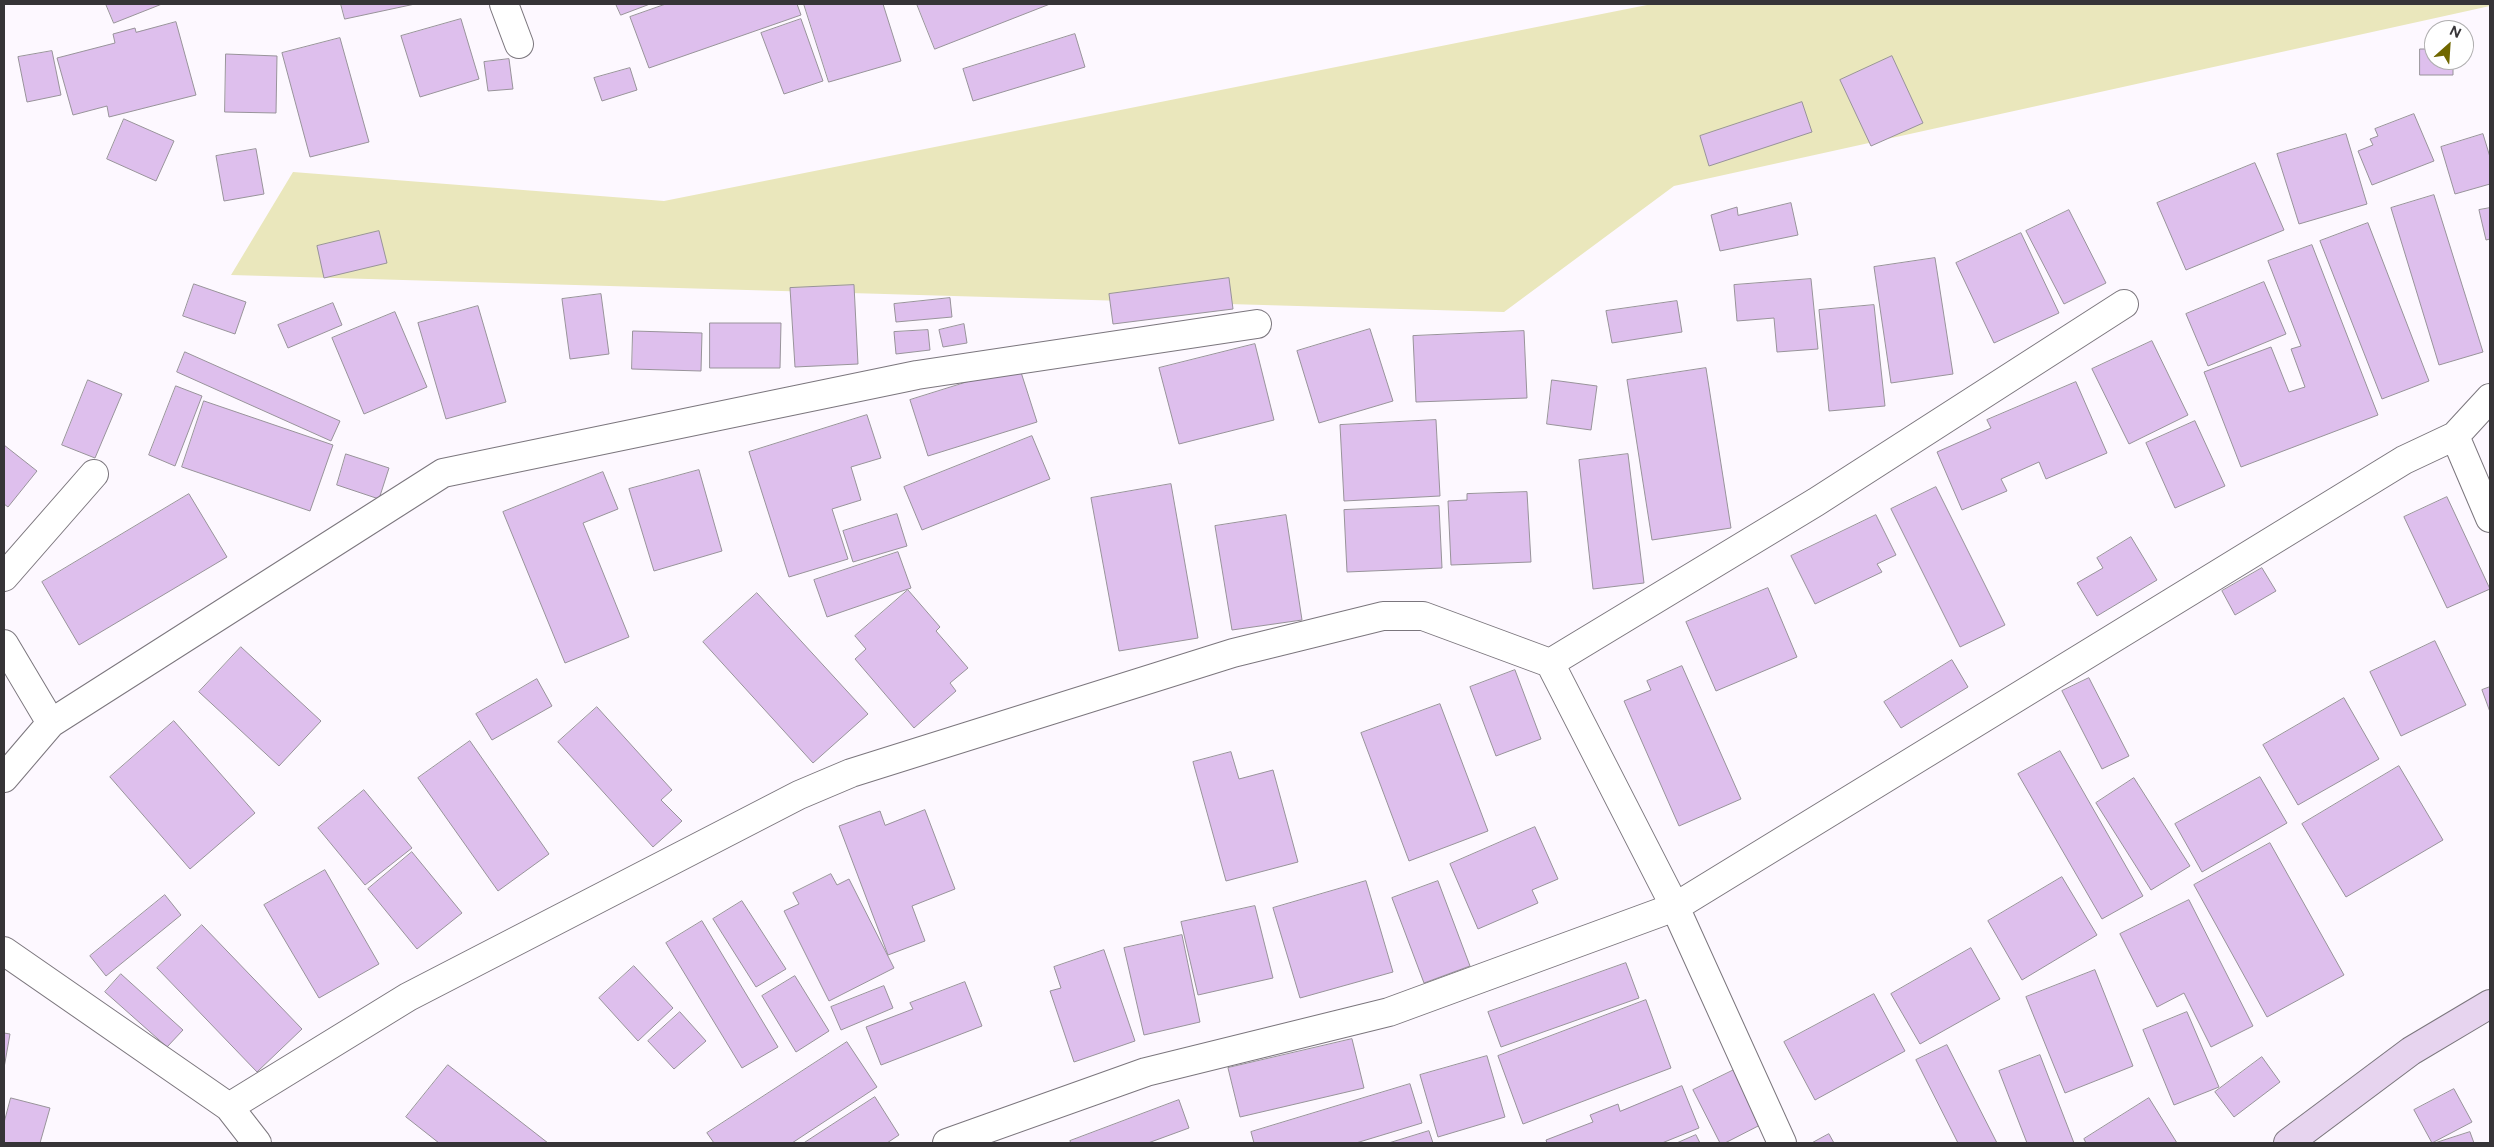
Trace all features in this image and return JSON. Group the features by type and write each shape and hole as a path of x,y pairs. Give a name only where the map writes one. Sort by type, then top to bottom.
{"main road":[{"path":"2288,1143 2411,1051 2490,1004"}],"street":[{"path":"504,4 518,44"},
{"path":"1550,663 1816,502 2124,304"},
{"path":"4,778 51,723 443,473 917,375 1256,324"},
{"path":"947,1143 1146,1072 1389,1012 1675,908 2404,460 2455,436 2490,398"},
{"path":"2455,436 2490,518"},
{"path":"4,576 94,474"},
{"path":"229,1107 408,997 799,795 851,773 1233,653 1384,616 1423,616 1550,663 1675,908 1782,1143"},
{"path":"4,644 51,723"},
{"path":"4,951 229,1107 257,1143"}],"shaded area":[{"path":"1652,4 2490,4 2490,6 1674,186 1504,312 231,275 293,172 664,201"}],"building":[{"path":"106,4 162,4 114,23"},
{"path":"341,4 415,4 345,19"},
{"path":"616,4 650,4 621,15"},
{"path":"666,4 797,4 801,15 649,68 630,17"},
{"path":"804,4 883,4 901,61 829,82"},
{"path":"917,4 1050,4 935,49"},
{"path":"461,19 479,79 420,97 401,36"},
{"path":"801,19 823,81 784,94 761,33"},
{"path":"176,22 196,95 109,117 107,106 73,115 57,58 115,43 113,34 135,28 136,32"},
{"path":"1075,34 1085,67 973,101 963,69"},
{"path":"340,38 369,142 310,157 282,53"},
{"path":"2420,49 2424,49 2424,70 2453,70 2453,75 2420,75"},
{"path":"52,51 61,95 27,102 18,57"},
{"path":"226,54 277,56 276,113 225,112"},
{"path":"1892,56 1923,123 1871,146 1840,80"},
{"path":"509,59 513,89 488,91 484,62"},
{"path":"630,68 637,90 602,101 594,78"},
{"path":"1802,102 1812,132 1709,166 1700,136"},
{"path":"2414,114 2434,161 2372,185 2358,151 2373,145 2370,139 2378,136 2375,129"},
{"path":"124,119 174,141 156,181 107,159"},
{"path":"2346,134 2367,204 2299,224 2277,154"},
{"path":"2483,134 2490,157 2490,184 2455,194 2441,147"},
{"path":"256,149 264,194 224,201 216,156"},
{"path":"2255,163 2284,230 2186,270 2157,203"},
{"path":"2434,195 2483,352 2439,365 2391,208"},
{"path":"1791,203 1798,235 1720,251 1711,215 1737,207 1738,215"},
{"path":"2490,208 2490,239 2486,240 2479,210"},
{"path":"2069,210 2106,283 2064,304 2026,231"},
{"path":"2368,223 2429,381 2382,399 2320,241"},
{"path":"379,231 387,263 324,278 317,246"},
{"path":"2021,233 2059,313 1994,343 1956,263"},
{"path":"2312,245 2378,415 2241,467 2204,372 2271,347 2289,392 2305,387 2291,349 2301,346 2268,261"},
{"path":"1935,258 1953,374 1891,383 1874,267"},
{"path":"1229,278 1233,309 1113,324 1109,294"},
{"path":"1811,279 1818,349 1777,352 1774,318 1737,321 1734,285"},
{"path":"2264,282 2286,334 2208,366 2186,314"},
{"path":"194,284 246,302 235,334 183,316"},
{"path":"854,285 858,364 795,367 790,288"},
{"path":"601,294 609,354 570,359 562,299"},
{"path":"950,298 952,317 896,322 894,304"},
{"path":"1677,301 1682,332 1612,343 1606,311"},
{"path":"333,303 342,325 288,348 278,325"},
{"path":"1874,305 1885,406 1829,411 1819,310"},
{"path":"478,306 506,402 446,419 418,323"},
{"path":"395,312 427,387 364,414 332,338"},
{"path":"710,323 781,323 780,368 710,368"},
{"path":"964,324 967,343 943,347 939,330"},
{"path":"1370,329 1393,401 1319,423 1297,351"},
{"path":"928,330 930,350 896,354 894,332"},
{"path":"633,331 702,333 701,371 632,369"},
{"path":"1524,331 1527,398 1416,402 1413,336"},
{"path":"2152,341 2188,415 2129,444 2092,369"},
{"path":"1255,344 1274,420 1179,444 1159,368"},
{"path":"185,352 340,421 331,441 177,372"},
{"path":"1019,366 1037,422 928,456 910,400"},
{"path":"1706,368 1731,528 1652,540 1627,380"},
{"path":"88,380 122,394 95,458 62,445"},
{"path":"1552,380 1597,386 1591,430 1547,424"},
{"path":"2076,382 2107,453 2046,479 2039,462 2001,479 2007,491 1962,510 1937,452 1991,428 1987,420"},
{"path":"176,386 202,396 175,466 149,455"},
{"path":"204,401 333,445 310,511 182,467"},
{"path":"867,415 881,458 851,467 861,500 832,509 848,559 789,577 749,452"},
{"path":"1436,420 1440,496 1344,501 1340,425"},
{"path":"2195,421 2225,486 2175,508 2146,443"},
{"path":"1032,436 1050,479 922,530 904,487"},
{"path":"4,445 37,471 8,507 4,504"},
{"path":"346,454 389,468 379,499 337,485"},
{"path":"1628,454 1644,583 1593,589 1579,460"},
{"path":"699,470 722,551 654,571 629,489"},
{"path":"603,472 618,509 583,523 629,637 565,663 503,512"},
{"path":"1171,484 1198,638 1119,651 1091,498"},
{"path":"1936,487 2005,625 1960,647 1891,509"},
{"path":"1527,492 1531,562 1451,565 1448,501 1467,500 1467,494"},
{"path":"189,494 227,557 79,645 42,582"},
{"path":"2447,497 2490,589 2447,608 2404,517"},
{"path":"1439,506 1442,568 1347,572 1344,510"},
{"path":"897,514 907,546 853,562 843,531"},
{"path":"1286,515 1302,620 1232,630 1215,526"},
{"path":"1876,515 1896,555 1877,564 1882,572 1815,604 1791,556"},
{"path":"2131,537 2157,580 2097,616 2077,583 2103,568 2097,558"},
{"path":"898,552 911,588 827,617 814,580"},
{"path":"2262,568 2276,591 2235,615 2222,591"},
{"path":"1768,588 1797,657 1716,691 1686,622"},
{"path":"908,590 940,627 936,631 968,668 950,683 956,691 914,728 855,659 866,649 855,636"},
{"path":"757,593 868,714 813,763 703,642"},
{"path":"2435,641 2466,705 2401,736 2370,672"},
{"path":"241,647 321,721 279,766 199,692"},
{"path":"1952,660 1968,687 1901,728 1884,702"},
{"path":"1682,666 1741,799 1679,826 1624,701 1651,690 1647,681"},
{"path":"1515,670 1541,739 1496,756 1470,687"},
{"path":"2089,678 2129,756 2102,769 2062,691"},
{"path":"537,679 552,706 492,740 476,714"},
{"path":"2490,687 2490,712 2482,690"},
{"path":"2344,698 2379,759 2298,805 2263,745"},
{"path":"1440,704 1488,831 1409,861 1361,733"},
{"path":"597,707 672,790 661,800 682,821 653,847 558,742"},
{"path":"174,721 255,813 190,869 110,777"},
{"path":"470,741 549,854 498,891 418,778"},
{"path":"2060,751 2143,896 2102,919 2018,774"},
{"path":"1231,752 1239,779 1273,770 1298,862 1226,881 1193,762"},
{"path":"2399,766 2443,840 2346,897 2302,824"},
{"path":"2260,777 2287,823 2202,872 2175,824"},
{"path":"2134,778 2190,866 2151,890 2096,803"},
{"path":"364,790 412,848 365,885 318,828"},
{"path":"925,810 955,889 912,906 925,941 888,955 839,826 880,811 885,825"},
{"path":"1535,827 1558,879 1532,890 1538,903 1478,929 1450,864"},
{"path":"2270,843 2344,975 2267,1017 2194,885"},
{"path":"412,852 462,913 417,949 368,889"},
{"path":"325,870 379,964 319,998 264,905"},
{"path":"831,874 837,885 849,879 894,968 829,1001 784,911 799,904 793,893"},
{"path":"2062,877 2097,935 2022,980 1988,921"},
{"path":"1366,881 1393,972 1300,998 1273,908"},
{"path":"1438,881 1470,966 1424,983 1392,898"},
{"path":"165,895 181,915 106,976 90,956"},
{"path":"2189,900 2253,1026 2211,1047 2184,993 2157,1007 2120,934"},
{"path":"742,901 786,969 756,987 713,919"},
{"path":"1255,906 1273,978 1198,995 1181,922"},
{"path":"702,921 778,1047 742,1068 666,943"},
{"path":"202,925 302,1029 257,1072 157,968"},
{"path":"1182,935 1200,1022 1144,1035 1124,948"},
{"path":"1971,948 2000,999 1920,1044 1891,994"},
{"path":"1104,950 1135,1041 1074,1062 1050,991 1061,988 1054,967"},
{"path":"1626,963 1639,998 1501,1047 1488,1012"},
{"path":"634,966 673,1008 638,1041 599,998"},
{"path":"2095,970 2133,1066 2065,1093 2026,997"},
{"path":"121,974 183,1030 167,1047 105,992"},
{"path":"795,976 829,1031 796,1052 762,996"},
{"path":"965,982 982,1026 881,1065 866,1027 913,1009 910,1003"},
{"path":"884,986 893,1008 841,1030 831,1007"},
{"path":"1874,994 1905,1051 1815,1100 1784,1042"},
{"path":"1646,1000 1671,1068 1523,1124 1498,1056"},
{"path":"680,1012 706,1041 674,1069 648,1041"},
{"path":"2187,1012 2219,1087 2174,1105 2143,1030"},
{"path":"4,1033 10,1034 4,1068"},
{"path":"1352,1039 1364,1088 1240,1117 1228,1068"},
{"path":"847,1042 877,1087 792,1143 714,1143 707,1133"},
{"path":"1947,1045 1997,1143 1958,1143 1916,1060"},
{"path":"2040,1055 2074,1143 2027,1143 1999,1071"},
{"path":"1487,1056 1505,1117 1438,1137 1420,1075"},
{"path":"2262,1057 2280,1082 2234,1117 2215,1092"},
{"path":"448,1065 548,1143 439,1143 406,1117"},
{"path":"1736,1069 1764,1123 1725,1143 1720,1143 1693,1090"},
{"path":"1410,1084 1422,1123 1356,1143 1254,1143 1251,1132"},
{"path":"1682,1086 1699,1128 1662,1143 1547,1143 1546,1140 1593,1122 1590,1115 1618,1104 1620,1111"},
{"path":"2454,1089 2472,1122 2432,1143 2414,1110"},
{"path":"875,1097 899,1135 887,1143 804,1143"},
{"path":"11,1098 50,1108 40,1143 4,1143 4,1123"},
{"path":"2149,1098 2177,1143 2086,1143 2084,1139"},
{"path":"1179,1100 1189,1128 1148,1143 1071,1143 1070,1141"},
{"path":"1429,1131 1433,1143 1389,1143"},
{"path":"2470,1132 2474,1143 2435,1143"},
{"path":"1829,1134 1834,1143 1812,1143"},
{"path":"1696,1135 1700,1143 1677,1143"}]}
